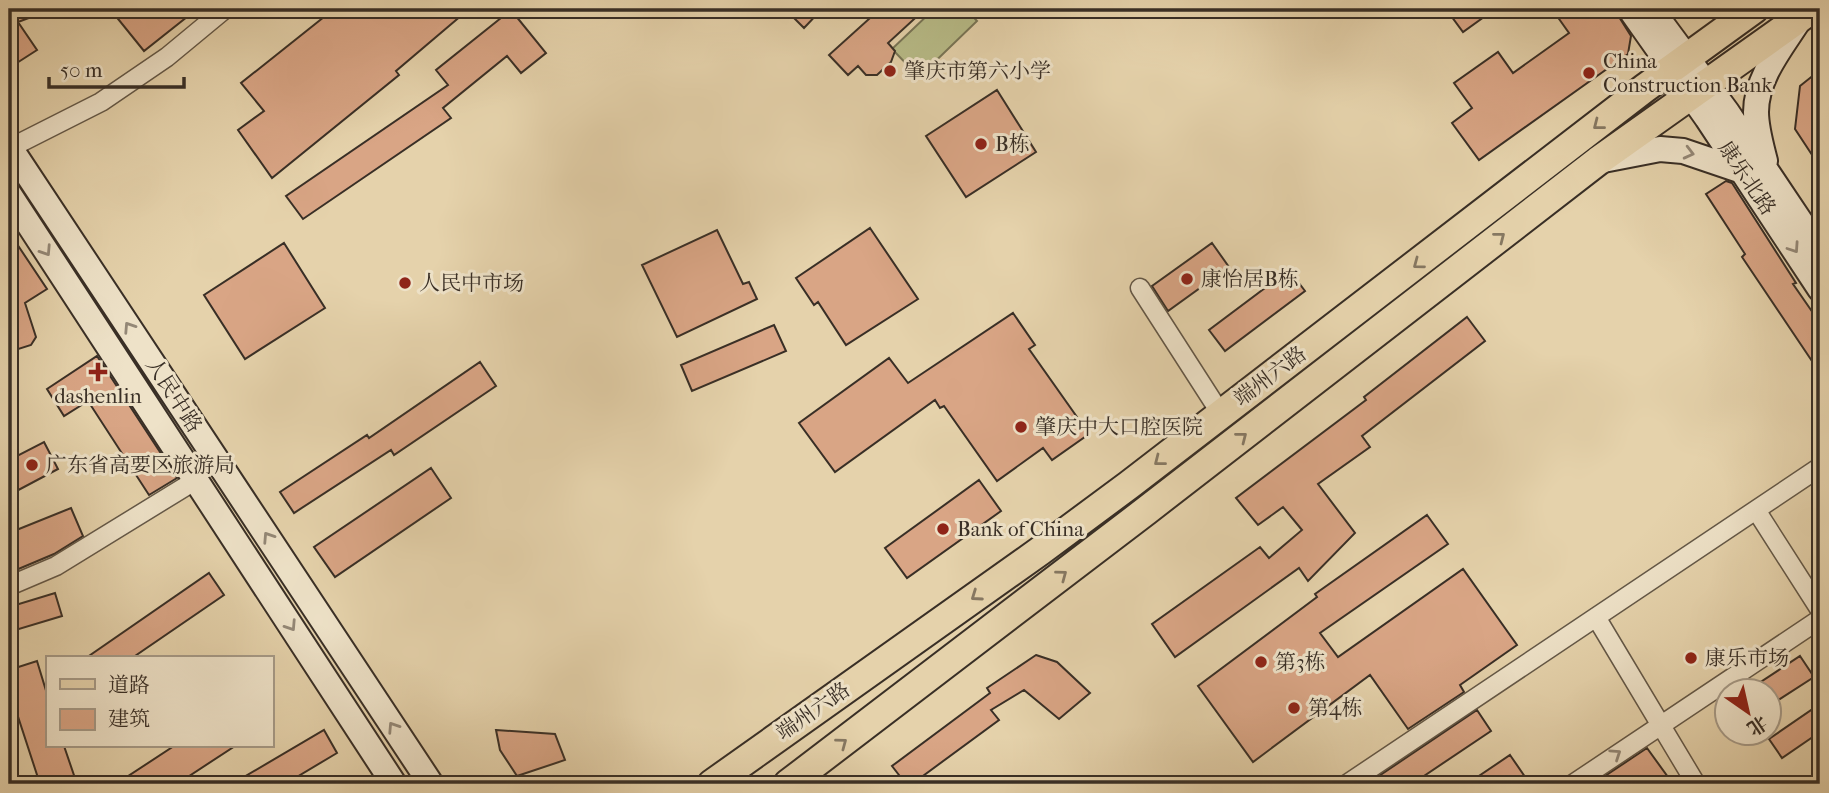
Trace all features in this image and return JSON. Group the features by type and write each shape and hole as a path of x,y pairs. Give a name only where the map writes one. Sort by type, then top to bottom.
{"main road":[{"path":"1630,9 1679,64"},
{"path":"1651,9 1679,64"},
{"name":"端州六路","path":"712,784 1040,551 1754,9"},
{"path":"1769,175 1756,114 1758,92 1773,60 1807,13"},
{"name":"端州六路","path":"788,784 1598,161 1807,13"},
{"name":"康乐北路","path":"1679,64 1769,175 1820,251"},
{"name":"康乐北路","path":"1699,90 1742,171 1820,289"},
{"name":"人民中路","path":"10,147 431,784"},
{"path":"1598,161 1660,149 1683,151 1742,171"},
{"name":"人民中路","path":"9,194 394,784"}],"street":[{"path":"10,147 102,103 167,57 225,9"},
{"path":"1140,288 1222,414"},
{"path":"1346,784 1820,467"},
{"path":"9,586 56,566 195,480"},
{"path":"1756,510 1820,610"},
{"path":"1596,617 1696,784"},
{"path":"1573,784 1820,620"}],"green space":[{"path":"934,9 966,9 977,21 919,77 892,49"}],"building":[{"path":"9,9 50,10 18,22 37,50 9,68"},
{"path":"110,9 197,9 144,51"},
{"path":"334,9 469,9 396,71 399,75 272,178 238,130 264,111 241,83"},
{"path":"785,9 822,9 804,28"},
{"path":"880,9 925,9 888,43 895,51 891,62 877,75 866,75 858,66 848,75 829,55"},
{"path":"1446,9 1495,9 1463,32"},
{"path":"1552,9 1614,9 1631,36 1628,54 1479,160 1452,123 1472,108 1454,83 1498,52 1513,73 1569,33"},
{"path":"511,10 546,53 521,73 507,56 443,108 451,118 303,219 286,196 448,85 436,70"},
{"path":"1820,70 1820,167 1795,129 1800,86"},
{"name":"B栋","path":"997,90 1036,152 966,197 926,136"},
{"path":"1726,181 1732,183 1796,283 1793,284 1820,323 1820,373 1742,257 1745,254 1706,194"},
{"path":"870,228 918,299 846,345 818,302 814,305 796,278"},
{"path":"717,230 743,284 749,282 757,299 677,337 642,265"},
{"path":"9,232 47,289 25,303 36,337 31,345 9,352"},
{"path":"284,243 325,308 245,359 204,295"},
{"name":"康怡居B栋","path":"1212,243 1229,267 1168,311 1152,286"},
{"path":"1289,270 1305,291 1225,351 1209,330"},
{"path":"1013,313 1035,345 1029,349 1089,434 1052,460 1043,448 997,481 944,406 940,408 935,400 835,472 799,423 889,358 908,383"},
{"path":"1467,317 1485,341 1362,436 1370,447 1318,484 1355,533 1308,581 1299,568 1175,657 1152,624 1260,547 1269,558 1302,530 1283,507 1258,525 1236,498 1366,400 1364,397"},
{"path":"774,325 786,351 692,391 681,365"},
{"path":"97,356 177,478 149,495 88,401 64,416 47,389"},
{"path":"480,362 496,386 394,455 391,450 294,513 280,492 367,435 369,438"},
{"name":"广东省高要区旅游局","path":"44,442 58,469 9,495 9,460"},
{"path":"431,468 451,498 335,577 314,547"},
{"name":"Bank of China","path":"979,480 1001,511 907,578 885,548"},
{"path":"71,508 83,536 54,554 9,573 9,533"},
{"path":"1427,515 1448,544 1320,633 1338,657 1463,569 1517,645 1460,685 1464,692 1408,729 1370,675 1253,762 1198,686 1317,597 1315,594"},
{"path":"209,573 224,595 135,656 89,656"},
{"path":"55,593 62,616 9,632 9,607"},
{"path":"1036,655 1057,662 1090,693 1059,719 1024,690 991,710 999,720 912,784 906,784 892,766 990,693 987,688"},
{"path":"1800,656 1814,677 1784,696 1784,678 1767,678"},
{"path":"37,661 46,691 46,748 65,748 77,784 40,784 9,689 9,670"},
{"path":"1820,704 1820,732 1782,758 1775,748 1784,748 1784,729"},
{"path":"1477,710 1491,731 1412,784 1367,784"},
{"path":"324,730 337,753 285,784 232,784"},
{"path":"496,730 555,734 565,760 517,776 500,750"},
{"path":"171,748 232,748 177,784 116,784"},
{"path":"1647,748 1673,784 1593,784"},
{"path":"1510,755 1530,784 1467,784"}],"place":[{"name":"肇庆市第六小学","path":"890,71"},
{"name":"China Construction Bank","path":"1589,73"},
{"name":"B栋","path":"981,144"},
{"name":"康怡居B栋","path":"1187,279"},
{"name":"人民中市场","path":"405,283"},
{"name":"dashenlin","path":"98,372"},
{"name":"肇庆中大口腔医院","path":"1021,427"},
{"name":"广东省高要区旅游局","path":"32,465"},
{"name":"Bank of China","path":"943,529"},
{"name":"康乐市场","path":"1691,658"},
{"name":"第3栋","path":"1261,662"},
{"name":"第4栋","path":"1294,708"}]}
